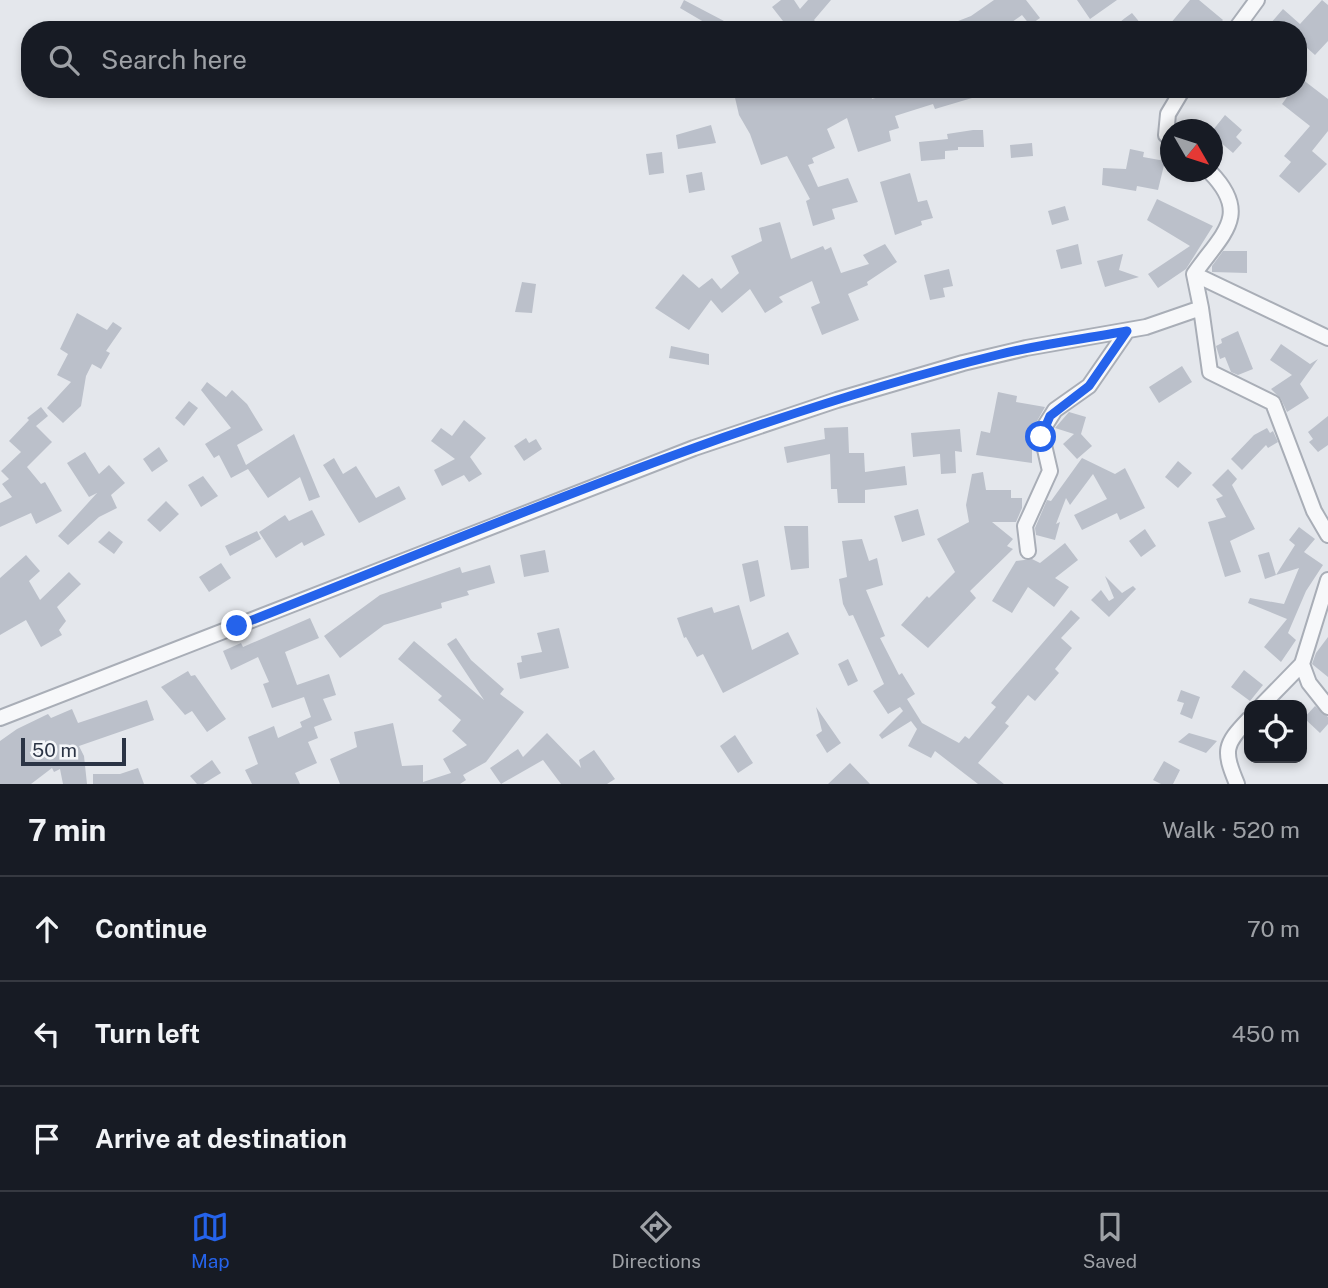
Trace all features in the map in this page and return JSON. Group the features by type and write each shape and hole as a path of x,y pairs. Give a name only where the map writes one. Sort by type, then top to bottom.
{"street":[{"path":"1242,21 1257,0"},
{"path":"1168,119 1178,98"},
{"path":"1220,182 1231,198 1232,210 1228,226 1194,274 1210,372 1273,404 1314,511 1328,535"},
{"path":"1194,274 1328,338"},
{"path":"0,718 694,448 837,400 963,363 1026,348 1127,331 1200,307"},
{"path":"1028,551 1025,526 1050,471 1041,432 1055,410 1089,386 1127,331"},
{"path":"1267,700 1302,664 1328,580"},
{"path":"1302,664 1309,683 1328,707"},
{"path":"1237,784 1226,756 1230,739 1244,724"}],"building":[{"path":"684,0 724,21 702,21 680,8"},
{"path":"781,0 794,0 800,9 808,0 831,0 815,21 783,21 772,7"},
{"path":"994,0 1026,0 1040,18 1027,21 1022,15 1014,21 958,21 971,16"},
{"path":"1077,0 1117,0 1090,19"},
{"path":"1190,0 1199,0 1223,20 1222,21 1172,21"},
{"path":"1322,0 1328,5 1328,41 1315,55 1307,48 1307,21 1303,21"},
{"path":"1283,9 1297,21 1273,21"},
{"path":"1132,13 1139,21 1121,21"},
{"path":"1307,83 1328,99 1328,131 1312,151 1327,164 1299,193 1279,176 1291,162 1284,156 1310,126 1282,104 1286,98 1307,98"},
{"path":"735,98 972,98 935,109 933,104 895,116 899,128 889,131 891,141 858,152 847,118 827,129 835,148 812,158 814,163 808,165 818,187 848,178 858,202 832,209 835,219 813,226 806,201 810,199 787,156 761,165 750,134 739,115"},
{"path":"1225,115 1242,130 1236,137 1242,143 1233,153 1223,144 1222,119"},
{"path":"711,125 716,143 678,149 676,135"},
{"path":"983,130 984,147 958,147 958,150 945,151 945,159 921,161 919,142 948,139 947,134"},
{"path":"1032,143 1033,156 1011,158 1010,145"},
{"path":"1130,149 1144,152 1143,157 1160,160 1158,190 1137,186 1136,191 1102,185 1103,168 1126,169"},
{"path":"662,152 664,173 649,175 646,154"},
{"path":"702,172 705,190 689,193 686,175"},
{"path":"910,173 918,202 927,200 933,218 921,221 922,225 895,235 880,182"},
{"path":"1157,199 1213,226 1186,269 1158,288 1148,274 1190,246 1147,220"},
{"path":"1065,206 1069,220 1052,225 1048,211"},
{"path":"780,222 791,259 823,246 825,250 831,247 841,273 869,264 863,255 885,244 897,262 867,282 868,285 848,294 859,320 822,335 811,307 820,303 812,281 779,297 783,302 765,313 750,289 722,313 711,300 689,330 655,308 683,274 699,288 712,278 721,289 739,273 731,256 762,241 759,228"},
{"path":"1078,244 1082,264 1061,269 1056,250"},
{"path":"1223,251 1247,251 1247,273 1212,272 1212,266"},
{"path":"1123,254 1119,270 1139,277 1105,287 1097,261"},
{"path":"949,269 953,286 943,288 945,297 930,300 924,275"},
{"path":"522,282 536,284 532,313 515,312"},
{"path":"77,313 107,330 113,322 122,328 106,351 110,353 101,369 92,364 86,376 81,406 63,423 47,408 71,382 57,375 68,354 60,349"},
{"path":"1238,331 1253,369 1238,375 1231,372 1225,357 1220,359 1216,346 1222,343 1221,339"},
{"path":"1281,344 1310,364 1318,359 1300,384 1309,398 1287,412 1281,399 1271,389 1292,375 1270,360"},
{"path":"671,346 709,354 709,365 669,358"},
{"path":"1182,366 1192,382 1159,403 1149,387"},
{"path":"207,382 226,397 232,390 247,404 263,430 237,445 246,465 294,434 320,497 309,501 300,477 268,498 248,469 231,478 219,455 214,458 205,444 231,428 201,390"},
{"path":"998,392 1017,396 1016,402 1045,407 1032,430 1032,463 976,455 981,431 990,433"},
{"path":"189,401 198,408 184,426 175,418"},
{"path":"41,407 48,416 36,426 52,442 27,467 41,484 45,482 62,511 36,524 31,513 0,527 0,503 12,497 2,484 9,479 1,471 21,452 9,441 29,420 27,418"},
{"path":"1069,412 1086,417 1081,434 1092,446 1077,459 1063,444 1074,434 1055,428"},
{"path":"1328,416 1328,445 1318,452 1309,442 1313,439 1308,432"},
{"path":"464,420 486,438 470,457 482,474 469,482 464,475 442,486 434,470 455,459 431,441 441,428 452,436"},
{"path":"848,427 849,453 864,453 865,472 905,466 907,485 865,490 865,503 838,503 837,489 831,489 830,454 787,463 784,447 825,439 824,428"},
{"path":"1267,428 1270,433 1273,431 1278,442 1268,448 1266,445 1242,470 1231,459 1254,435"},
{"path":"960,429 962,452 955,451 956,473 941,474 940,454 913,457 911,433"},
{"path":"526,438 529,443 536,439 542,449 524,461 514,446"},
{"path":"159,447 168,461 152,472 143,459"},
{"path":"85,452 99,474 109,465 125,483 111,495 117,508 99,517 68,545 58,536 97,493 89,497 67,463"},
{"path":"334,458 343,474 356,466 376,498 399,486 406,499 359,523 323,465"},
{"path":"1082,458 1115,474 1125,468 1145,508 1120,520 1117,513 1082,530 1074,515 1107,499 1093,474 1070,505 1066,498 1056,524 1060,522 1055,540 1036,535 1035,528 1047,500 1051,501"},
{"path":"1178,461 1192,473 1178,488 1165,477"},
{"path":"1228,469 1237,479 1232,485 1255,529 1230,541 1241,572 1225,577 1208,522 1226,517 1216,499 1223,496 1212,485"},
{"path":"983,472 986,490 1011,490 1011,498 1022,498 1022,508 1016,522 992,522 1013,539 1007,546 1013,549 970,591 976,598 928,648 901,625 927,596 929,598 955,572 937,539 969,522 966,505 972,474"},
{"path":"203,476 218,496 201,507 188,485"},
{"path":"166,501 179,514 160,532 147,520"},
{"path":"918,509 925,535 902,542 894,516"},
{"path":"312,510 325,535 304,546 302,542 276,558 259,532 285,515 289,521"},
{"path":"784,526 808,526 809,568 791,570"},
{"path":"1299,527 1315,539 1304,552 1323,565 1306,591 1288,633 1296,640 1281,662 1264,647 1287,619 1248,603 1250,598 1284,604 1299,568 1276,575 1295,545 1289,540"},
{"path":"1145,529 1156,546 1141,557 1129,541"},
{"path":"109,531 123,542 114,554 98,542"},
{"path":"257,531 261,539 230,556 225,546"},
{"path":"862,539 869,561 877,558 883,585 866,590 885,636 880,638 899,675 902,673 915,694 907,699 922,723 959,743 965,736 969,739 996,707 991,703 1071,610 1080,618 1061,638 1072,648 1055,669 1059,673 1035,701 1028,695 1005,723 1009,726 978,763 1004,784 978,784 935,751 931,758 908,746 917,729 911,721 882,739 879,735 903,711 900,707 888,714 873,691 884,684 853,615 849,616 843,604 839,579 847,577 842,541"},
{"path":"1065,543 1078,560 1055,578 1069,587 1054,607 1028,587 1012,613 992,601 1016,561 1032,559 1040,563"},
{"path":"545,550 549,572 524,577 520,555"},
{"path":"1269,552 1276,575 1265,579 1258,555"},
{"path":"26,555 40,571 29,581 40,600 69,572 81,584 57,607 66,621 59,630 62,635 41,647 26,620 0,635 0,578"},
{"path":"758,560 765,596 750,602 742,564"},
{"path":"221,563 231,578 209,592 199,577"},
{"path":"490,565 495,583 467,591 469,595 441,603 442,608 384,625 340,658 324,636 380,595 460,567 462,573"},
{"path":"1105,576 1122,593 1133,586 1136,589 1109,617 1091,600 1101,590 1109,601 1114,598"},
{"path":"739,605 752,650 788,632 799,654 723,693 703,654 697,657 686,637 684,638 677,618 712,607 714,613"},
{"path":"310,618 319,638 285,652 297,685 329,674 336,695 323,699 332,720 314,727 318,738 308,742 317,763 295,773 300,784 252,784 245,770 258,764 248,737 274,726 278,738 302,727 300,722 311,717 304,697 272,708 263,684 269,682 258,657 231,670 223,651 241,643 243,647"},
{"path":"559,628 569,668 520,679 517,663 522,662 521,656 542,652 537,633"},
{"path":"1328,637 1328,677 1312,664 1316,653"},
{"path":"456,638 471,660 504,689 500,694 524,712 486,762 463,775 466,780 460,784 340,784 330,759 357,747 354,732 393,723 402,766 423,765 423,782 451,773 443,759 467,745 452,731 461,720 438,700 442,696 398,659 414,641 484,700 447,644"},
{"path":"848,659 858,681 848,686 838,664"},
{"path":"1244,670 1263,685 1251,700 1231,687"},
{"path":"188,671 191,676 195,675 226,719 207,732 192,711 185,715 161,687"},
{"path":"1181,690 1200,697 1192,719 1180,714 1184,703 1177,701"},
{"path":"147,700 154,720 79,746 84,756 87,784 63,784 60,769 54,772 52,768 31,784 0,784 0,741 17,729 48,714 51,718 72,709 78,723"},
{"path":"1315,706 1328,717 1328,724 1320,733 1307,721 1307,715"},
{"path":"816,707 841,743 827,753 816,735 822,731"},
{"path":"547,733 581,768 579,760 594,750 615,779 607,784 561,784 543,760 501,784 490,768 518,749 523,757"},
{"path":"1189,733 1217,741 1206,753 1178,742"},
{"path":"735,735 753,763 738,773 720,746"},
{"path":"212,760 221,773 203,784 197,784 190,776"},
{"path":"1164,761 1180,770 1173,784 1161,784 1153,780"},
{"path":"850,763 870,784 828,784"},
{"path":"138,768 144,784 93,784 93,774 120,774"}],"route":[{"path":"237,626 643,467 837,400 996,355 1127,331 1089,386 1050,416 1041,437"}]}
